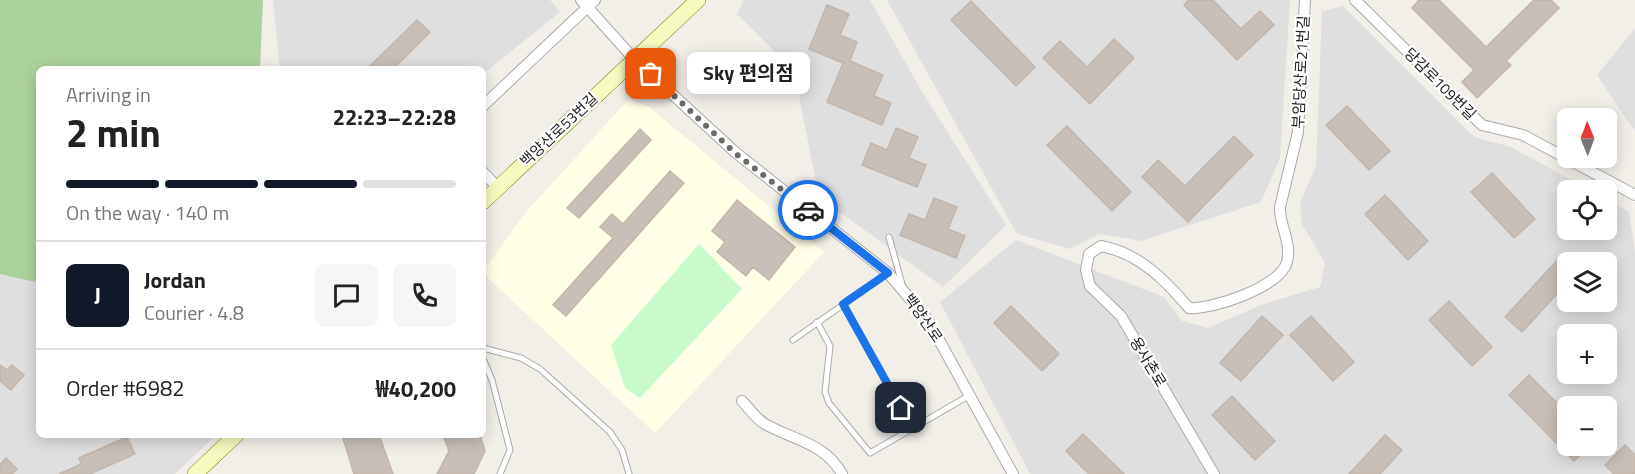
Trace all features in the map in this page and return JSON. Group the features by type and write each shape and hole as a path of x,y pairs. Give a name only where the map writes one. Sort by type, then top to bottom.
{"street":[{"name":"백양산로53번길","path":"486,199 698,0"},
{"name":"부암당산로21번길","path":"1089,254 1101,246 1129,255 1150,268 1189,308 1205,309 1274,281 1287,263 1287,232 1280,217 1280,207 1299,132 1305,0"},
{"name":"당감로109번길","path":"1355,0 1482,125 1523,135 1635,195"},
{"name":"백양산로","path":"588,3 634,59 735,153 888,273 902,287 928,320 1013,474"},
{"path":"486,103 588,3"},
{"path":"486,175 498,188"},
{"name":"용사촌로","path":"1089,254 1086,270 1090,286 1121,316 1214,474"},
{"path":"742,401 764,423 804,439 835,460 842,474"},
{"path":"195,474 233,438"}],"lane":[{"path":"890,237 902,287"},
{"path":"793,340 888,273"},
{"path":"843,304 912,429"},
{"path":"818,322 830,346 825,392 829,403 870,453 970,395"},
{"path":"486,349 521,358 540,369 610,432 622,450 629,474"},
{"path":"486,366 510,450 500,474"}],"shaded area":[{"path":"273,0 550,0 560,12 486,72 486,66 280,66"},
{"path":"744,0 870,0 921,90 1006,225 943,287 819,197 794,71 737,14"},
{"path":"887,0 1290,0 1280,158 1261,202 1141,241 1100,234 1070,249 1017,234"},
{"path":"1343,6 1474,137 1511,147 1572,180 1557,180 1557,240 1617,240 1617,205 1629,212 1635,253 1635,474 1030,474 940,302 1016,240 1164,297 1182,321 1208,328 1261,305 1320,287 1325,263 1302,224 1300,203 1316,166 1322,11"},
{"path":"1635,28 1635,132 1597,75"},
{"path":"629,99 649,107 824,252 655,433 489,279 486,267 527,211"},
{"path":"0,274 36,282 36,438 213,438 175,474 0,474"}],"green space":[{"path":"0,0 263,0 260,66 36,66 36,282 0,274"},
{"path":"699,244 742,289 640,398 625,388 611,345"}],"building":[{"path":"1189,0 1213,0 1241,29 1260,11 1274,25 1237,60 1184,5"},
{"path":"1419,0 1439,0 1486,47 1534,0 1551,0 1559,8 1506,61 1511,65 1477,98 1462,82 1474,70 1412,8"},
{"path":"971,1 1035,67 1016,86 951,20"},
{"path":"827,5 849,14 840,35 857,42 850,61 883,75 874,96 891,103 882,125 827,102 843,63 809,49"},
{"path":"417,20 430,32 396,66 370,66"},
{"path":"1114,39 1134,58 1090,104 1043,58 1060,41 1087,67"},
{"path":"1347,106 1390,151 1369,170 1326,125"},
{"path":"1067,126 1131,192 1112,211 1047,145"},
{"path":"896,128 918,137 909,158 926,165 917,187 862,165 871,143 887,150"},
{"path":"640,129 651,140 579,218 567,208"},
{"path":"1234,136 1253,155 1188,222 1142,177 1158,160 1185,186"},
{"path":"670,171 684,183 566,316 553,305 613,238 600,227 612,214 623,224"},
{"path":"1492,173 1535,219 1514,238 1471,192"},
{"path":"1385,195 1428,241 1408,260 1365,214"},
{"path":"934,198 957,207 948,229 965,236 956,258 900,235 909,214 925,220"},
{"path":"737,200 795,247 769,280 753,267 746,276 717,252 725,242 712,231"},
{"path":"1557,260 1557,294 1522,332 1505,317"},
{"path":"1449,301 1492,347 1472,366 1429,320"},
{"path":"1011,306 1059,354 1042,371 994,323"},
{"path":"1262,316 1283,335 1241,381 1220,363"},
{"path":"1311,316 1354,362 1333,381 1290,335"},
{"path":"0,365 7,370 12,365 24,375 11,390 0,381"},
{"path":"1529,375 1557,403 1557,444 1509,395"},
{"path":"1232,396 1275,441 1255,460 1212,415"},
{"path":"1083,434 1124,474 1089,474 1066,451"},
{"path":"1385,435 1402,450 1380,474 1349,474"},
{"path":"125,438 127,438 135,454 90,474 59,474 81,464 79,458"},
{"path":"343,438 380,438 393,474 354,474"},
{"path":"444,438 481,438 485,451 474,474 437,474 449,451"},
{"path":"1625,445 1635,455 1635,474 1614,474 1605,465 1617,456"},
{"path":"1569,456 1579,456 1574,461"},
{"path":"6,458 17,469 12,474 0,474 0,465"}],"way so far":[{"path":"651,74 735,153 808,210"}],"place":[{"name":"Sky 편의점","path":"651,74"}],"route":[{"path":"808,210 888,273 843,304 901,408"}]}
